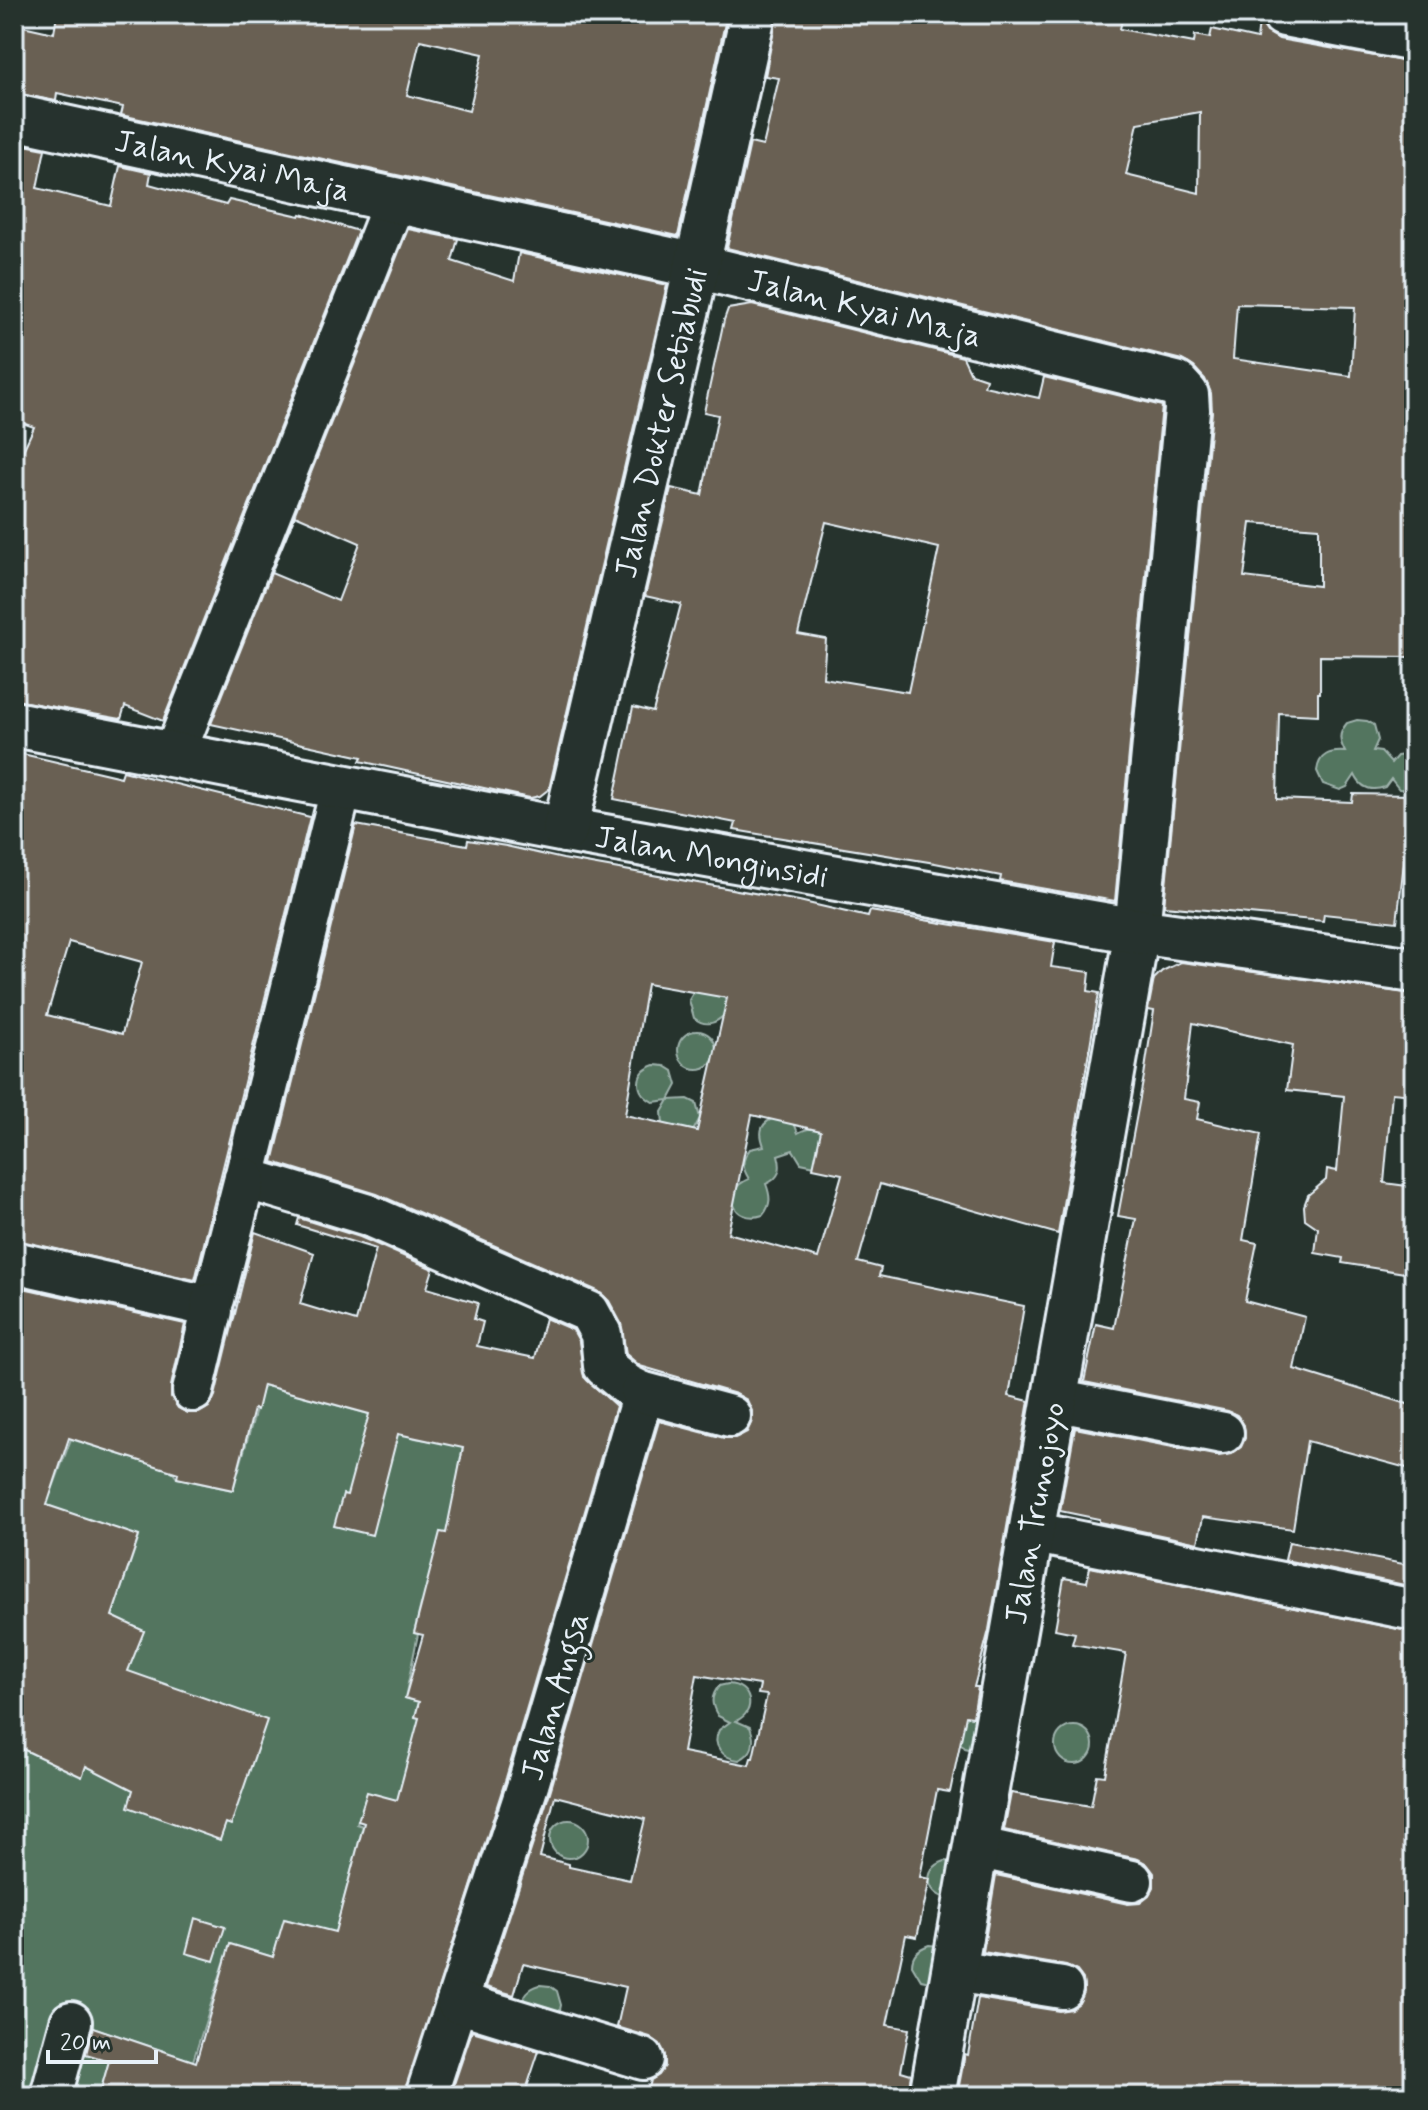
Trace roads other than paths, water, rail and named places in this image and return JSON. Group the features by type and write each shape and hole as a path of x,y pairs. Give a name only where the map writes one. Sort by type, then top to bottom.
{"street":[{"name":"Jalan Dokter Setiabudi","path":"565,830 753,14"},
{"path":"1284,14 1414,39"},
{"name":"Jalan Kyai Maja","path":"14,117 697,266 1176,384 1186,395 1187,410 1137,931"},
{"path":"174,755 395,200"},
{"name":"Jalan Monginsidi","path":"14,724 341,789 1137,931 1414,970"},
{"path":"193,1391 211,1304 341,789"},
{"name":"Jalan Trunojoyo","path":"932,2096 1137,931"},
{"path":"245,1178 368,1215 589,1312 601,1334 604,1366 627,1385 641,1392 730,1416"},
{"path":"14,1262 211,1304"},
{"name":"Jalan Angsa","path":"426,2096 528,1785 641,1392"},
{"path":"1054,1400 1223,1433"},
{"path":"1031,1532 1414,1610"},
{"path":"976,1847 1132,1881"},
{"path":"954,1971 1062,1988"},
{"path":"457,2002 643,2059"},
{"path":"51,2096 71,2022"}]}
